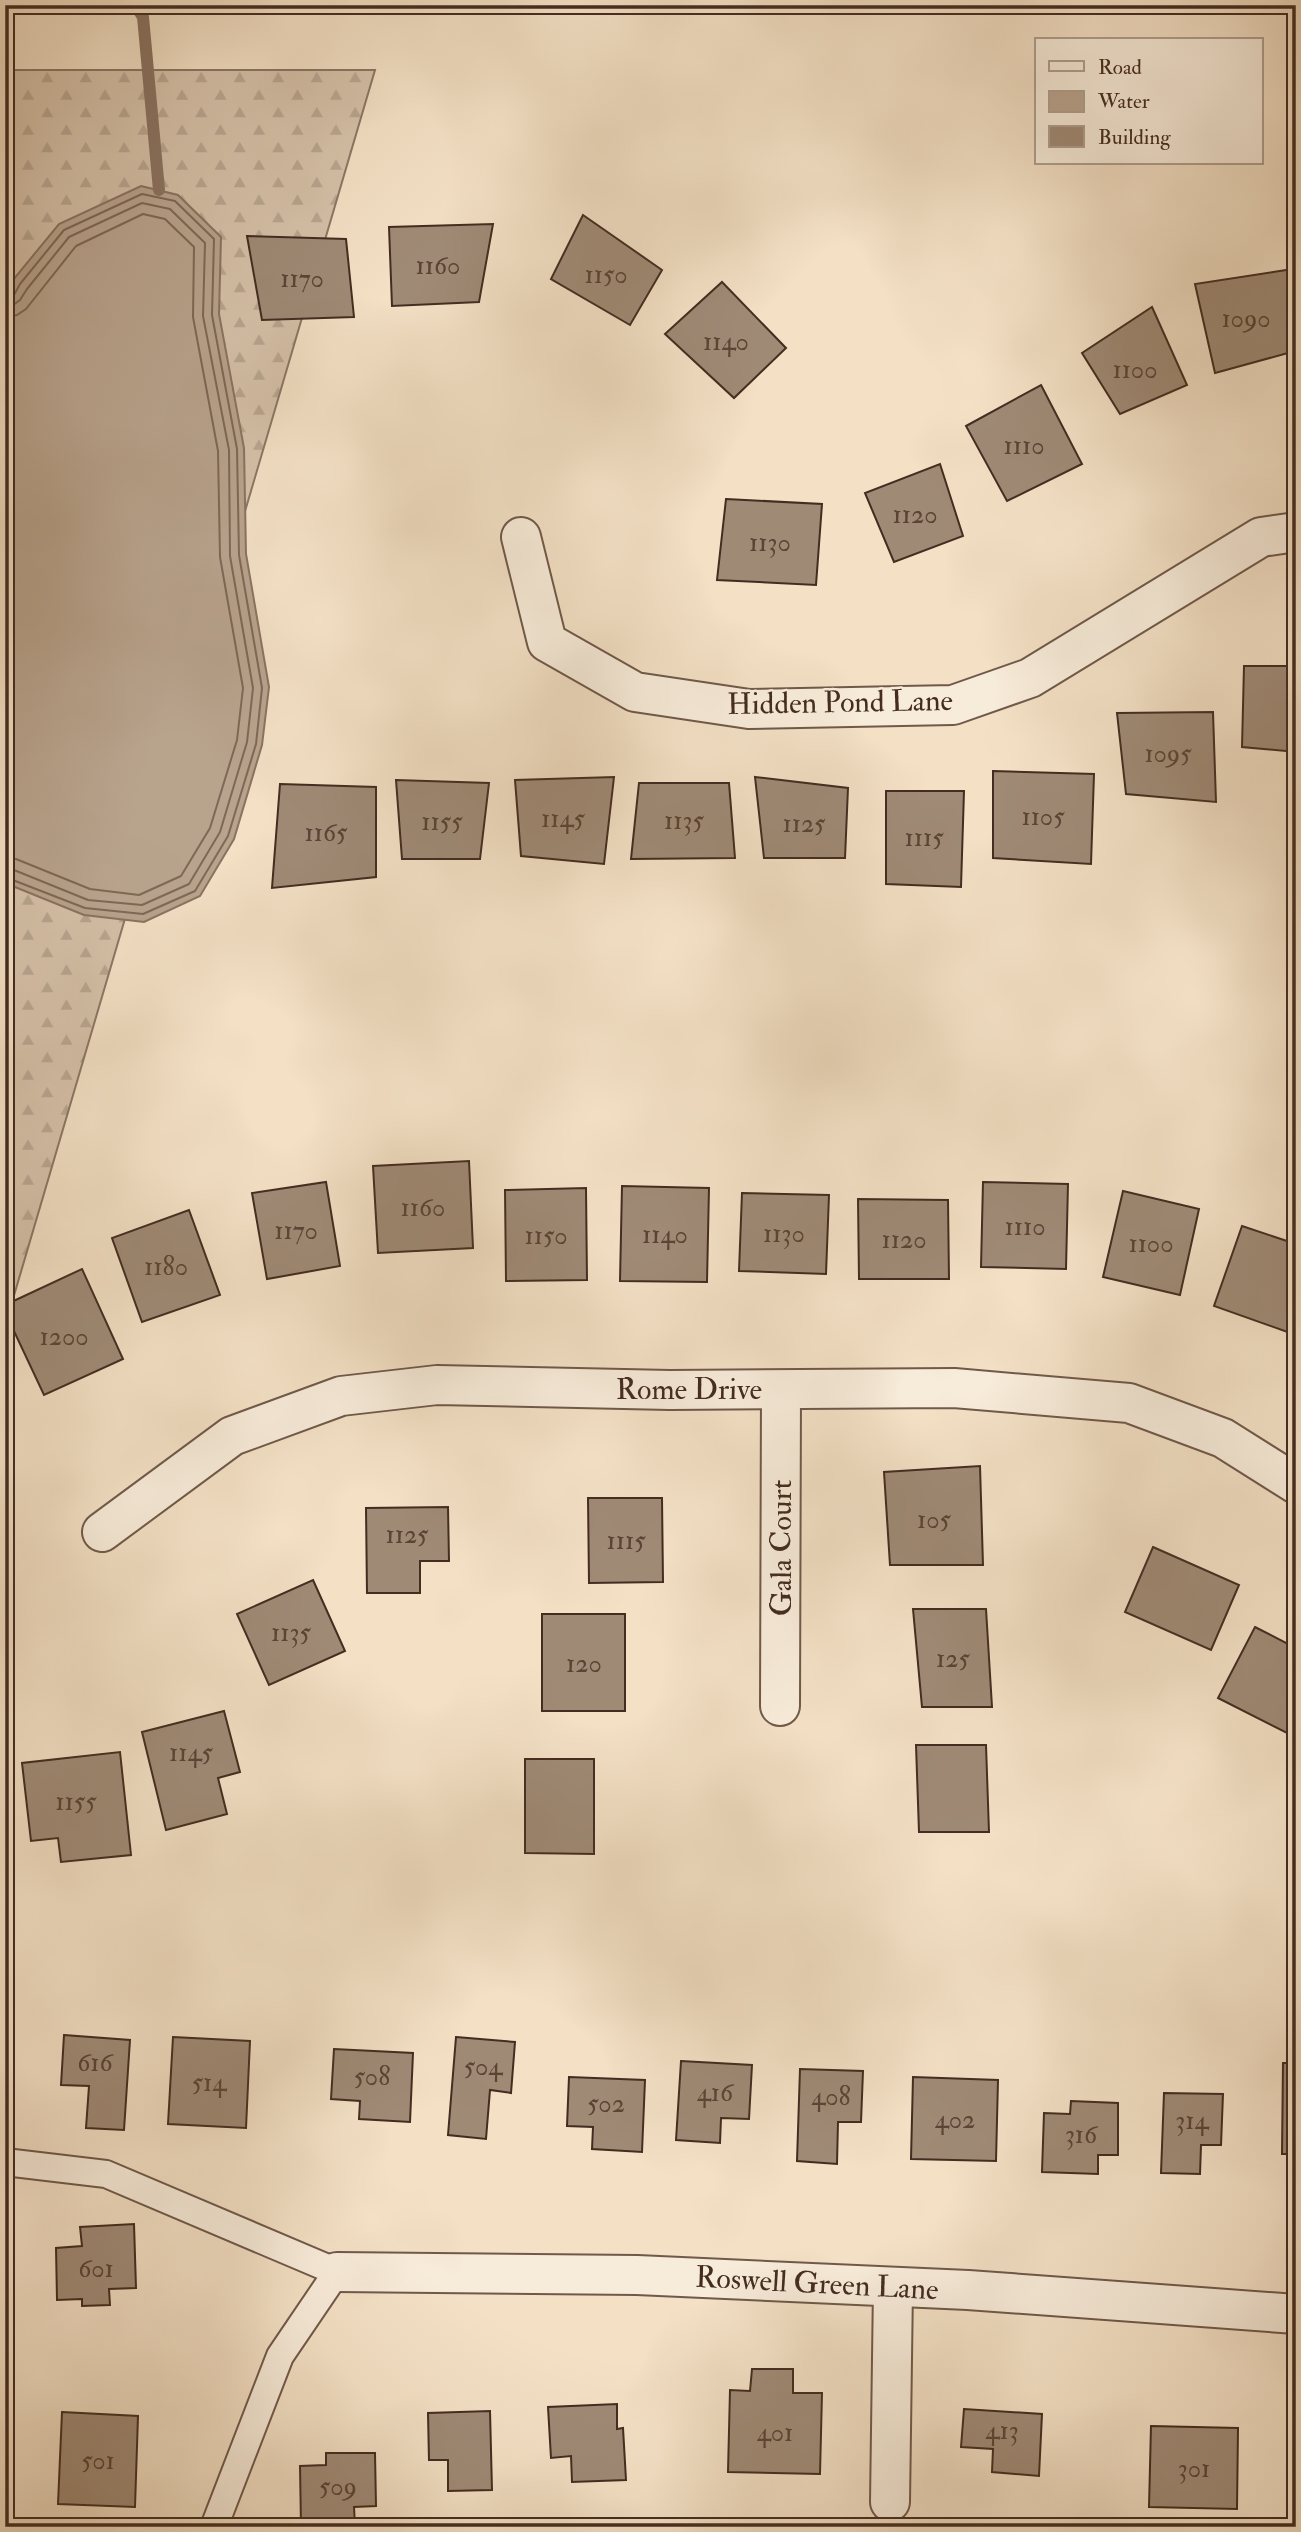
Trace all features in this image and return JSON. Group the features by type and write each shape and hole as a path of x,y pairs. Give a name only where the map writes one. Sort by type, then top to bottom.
{"street":[{"name":"Hidden Pond Lane","path":"521,537 547,642 635,692 749,709 953,705 1030,678 1261,537 1296,532"},
{"name":"Rome Drive","path":"102,1532 232,1436 341,1396 437,1385 670,1390 954,1388 1129,1403 1223,1438 1296,1484"},
{"name":"Gala Court","path":"780,1706 781,1390"},
{"name":"Roswell Green Lane","path":"337,2272 637,2275 893,2287 1296,2314"},
{"path":"890,2502 893,2287"}],"lane":[{"path":"5,2162 106,2174 337,2272 280,2356 214,2527"}],"green space":[{"path":"5,70 375,70 5,1326"}],"water":[{"path":"141,186 178,195 221,237 219,314 244,448 246,554 269,687 262,745 234,839 200,896 144,922 84,915 5,883 5,296 13,280 59,224"}],"building":[{"path":"583,215 662,270 630,325 551,279"},
{"path":"493,224 479,302 392,306 389,227"},
{"path":"247,236 346,239 354,317 262,320"},
{"path":"1293,269 1288,353 1215,373 1195,284"},
{"path":"722,282 786,348 734,398 665,334"},
{"path":"1152,307 1187,385 1120,414 1082,353"},
{"path":"1041,385 1082,464 1007,501 966,426"},
{"path":"940,464 963,536 894,562 865,493"},
{"path":"726,499 822,504 816,585 717,580"},
{"path":"1244,666 1296,666 1296,752 1242,747"},
{"path":"1213,712 1216,802 1126,794 1117,713"},
{"path":"993,771 1094,774 1091,864 993,858"},
{"path":"614,777 604,864 521,856 515,780"},
{"path":"755,777 848,788 845,858 764,858"},
{"path":"396,780 489,783 480,859 402,859"},
{"path":"639,783 729,783 735,858 631,859"},
{"path":"280,784 376,787 376,877 272,888"},
{"path":"886,791 964,791 961,887 886,884"},
{"path":"469,1161 473,1248 378,1253 373,1166"},
{"path":"326,1182 340,1266 267,1279 252,1193"},
{"path":"983,1182 1068,1184 1066,1269 981,1267"},
{"path":"622,1186 709,1188 707,1282 620,1281"},
{"path":"586,1188 587,1280 506,1281 505,1190"},
{"path":"1123,1191 1199,1209 1180,1295 1103,1277"},
{"path":"742,1193 829,1195 826,1274 739,1271"},
{"path":"858,1199 948,1200 949,1279 859,1279"},
{"path":"189,1210 220,1295 142,1322 112,1238"},
{"path":"1242,1226 1296,1244 1296,1335 1214,1306"},
{"path":"82,1269 123,1359 44,1395 5,1312 5,1305"},
{"path":"980,1466 983,1565 890,1565 884,1472"},
{"path":"588,1498 662,1498 663,1582 589,1583"},
{"path":"448,1507 449,1561 420,1561 420,1593 367,1593 366,1508"},
{"path":"1153,1547 1239,1585 1211,1650 1125,1612"},
{"path":"313,1580 345,1651 269,1685 237,1614"},
{"path":"913,1609 986,1609 992,1707 922,1707"},
{"path":"542,1614 625,1614 625,1711 542,1711"},
{"path":"1255,1627 1296,1648 1296,1727 1291,1735 1218,1698"},
{"path":"224,1711 240,1772 218,1778 227,1814 166,1830 142,1732"},
{"path":"916,1745 986,1745 989,1832 919,1832"},
{"path":"120,1752 131,1855 61,1862 58,1838 31,1841 22,1763"},
{"path":"525,1759 594,1759 594,1854 525,1853"},
{"path":"64,2035 130,2040 124,2130 86,2128 89,2086 61,2085"},
{"path":"173,2037 250,2041 246,2128 168,2124"},
{"path":"456,2037 515,2042 511,2093 490,2090 486,2139 448,2135"},
{"path":"5,2043 12,2043 12,2097 5,2097"},
{"path":"334,2049 413,2053 410,2122 359,2119 360,2101 331,2099"},
{"path":"681,2061 752,2065 749,2119 721,2118 720,2143 676,2140"},
{"path":"1283,2063 1296,2063 1296,2154 1282,2154"},
{"path":"800,2069 863,2071 861,2122 838,2122 837,2164 797,2161"},
{"path":"569,2077 645,2080 642,2152 592,2149 593,2127 567,2126"},
{"path":"913,2077 998,2080 996,2161 911,2159"},
{"path":"1164,2093 1223,2094 1221,2145 1201,2145 1200,2174 1161,2173"},
{"path":"1071,2101 1118,2103 1118,2155 1098,2155 1098,2174 1042,2172 1044,2113 1070,2114"},
{"path":"134,2224 136,2288 109,2289 110,2305 82,2306 82,2299 57,2300 56,2248 82,2246 80,2227"},
{"path":"752,2369 793,2369 793,2393 822,2393 820,2474 728,2472 730,2390 750,2391"},
{"path":"617,2404 617,2429 623,2428 626,2480 572,2482 571,2456 551,2458 548,2407"},
{"path":"964,2409 1042,2414 1039,2476 992,2472 993,2449 961,2447"},
{"path":"490,2411 492,2490 448,2491 448,2460 429,2460 428,2413"},
{"path":"62,2412 138,2416 135,2507 58,2504"},
{"path":"1151,2426 1238,2428 1237,2509 1149,2507"},
{"path":"326,2453 375,2453 376,2506 354,2507 355,2526 301,2527 300,2466 326,2465"},
{"path":"966,2522 1031,2525 1031,2527 965,2527"},
{"path":"726,2524 779,2524 779,2527 726,2527"}],"waterway":[{"path":"135,5 143,17 159,190"}]}
